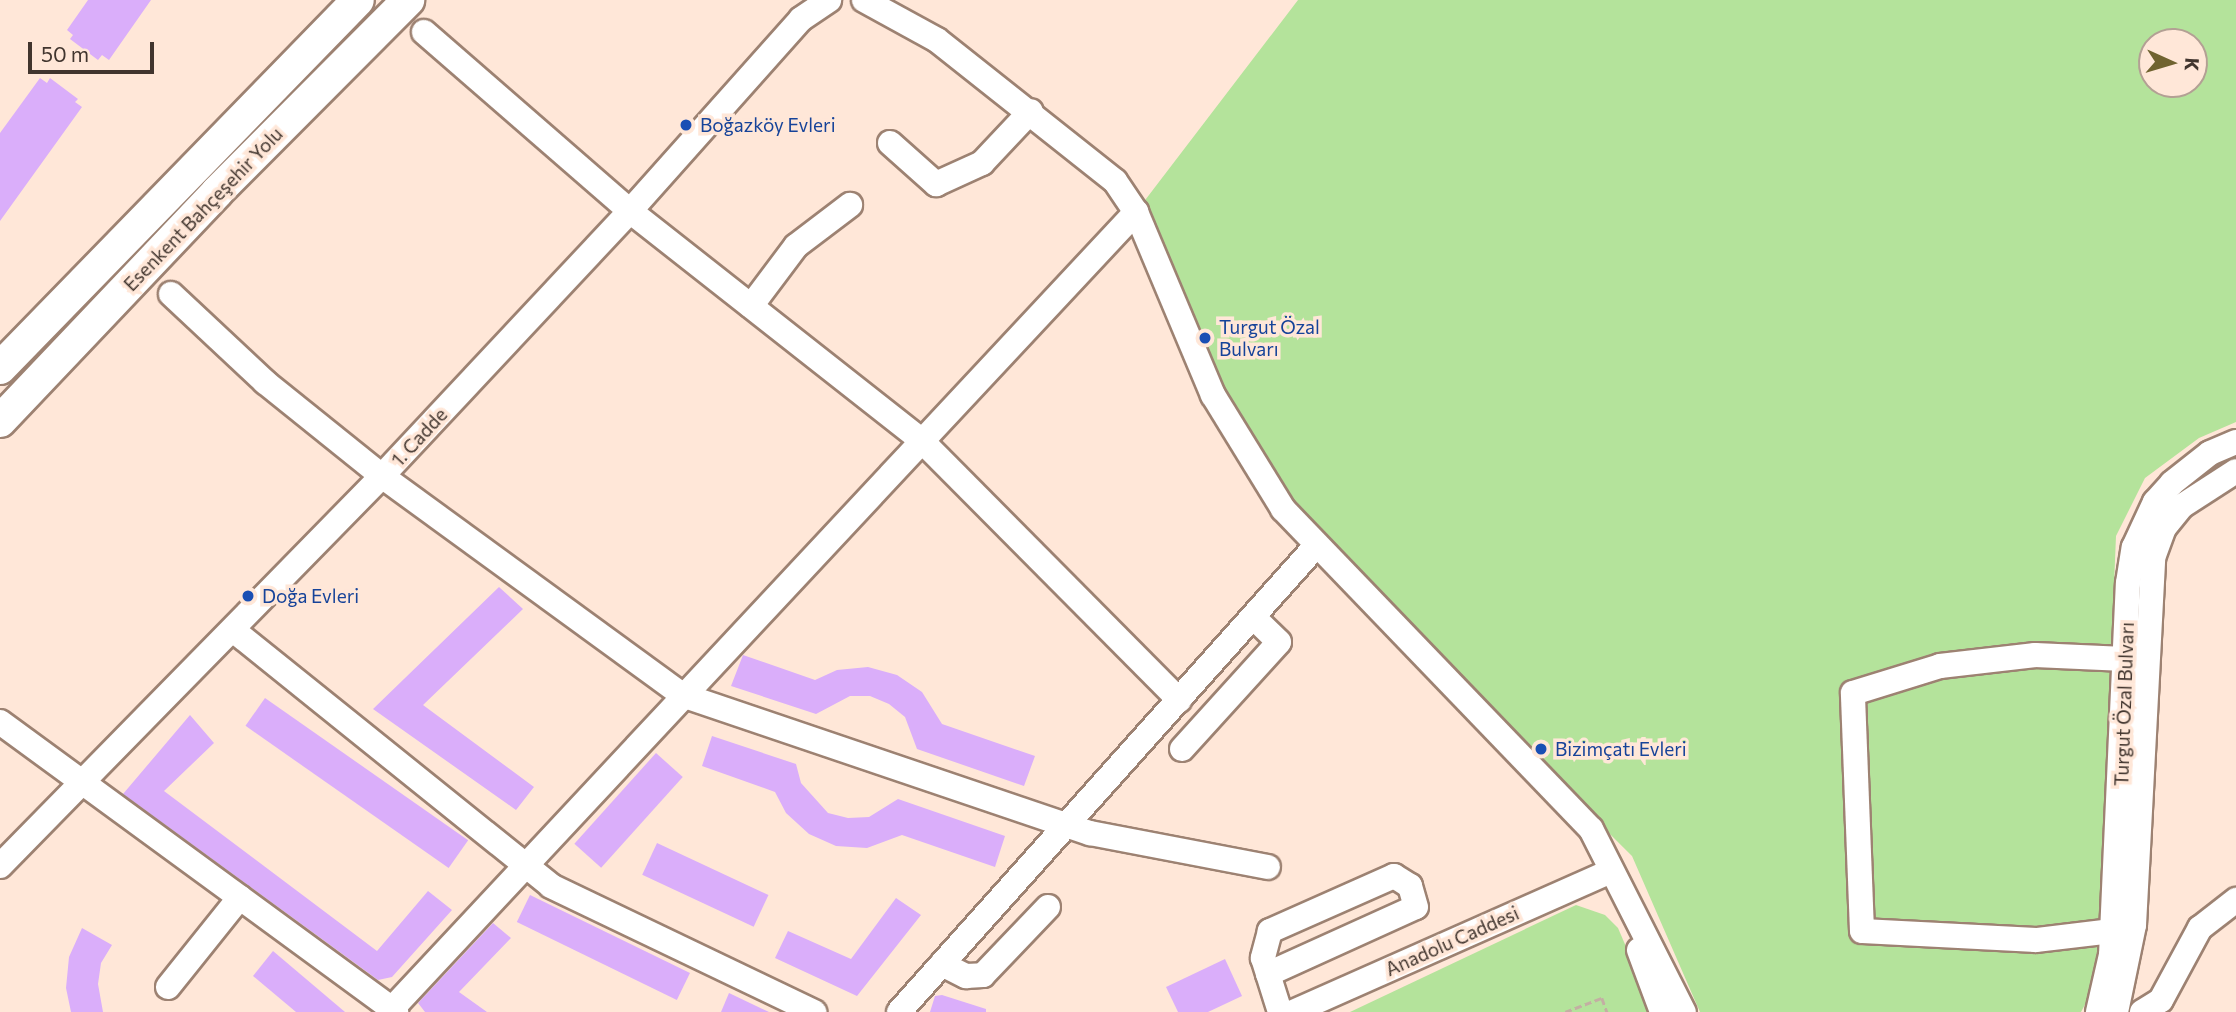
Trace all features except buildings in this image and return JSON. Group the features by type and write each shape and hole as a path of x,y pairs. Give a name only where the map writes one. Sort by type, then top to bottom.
{"main road":[{"name":"Esenkent Bahçeşehir Yolu","path":"0,368 358,0"},
{"name":"Esenkent Bahçeşehir Yolu","path":"0,421 217,192 408,0"}],"street":[{"name":"1. Cadde","path":"0,866 383,476 631,211 802,19 829,0"},
{"path":"870,2 916,25 1096,161 1136,212 1213,395 1283,509 1315,547 1591,829 1684,1012"},
{"path":"424,32 631,211 920,439 1179,700"},
{"path":"890,144 936,184 982,163 1031,111"},
{"path":"751,306 796,246 850,205"},
{"path":"0,722 393,1011 920,439 1136,212"},
{"path":"171,294 265,382 383,476 682,695 1064,825 1268,867"},
{"name":"Turgut Özal Bulvarı","path":"2116,1012 2112,931 2128,583 2144,522 2155,502 2188,468 2236,442"},
{"name":"Turgut Özal Bulvarı","path":"2098,1012 2116,982 2134,925 2153,558 2164,528 2182,506 2236,471"},
{"path":"899,1012 1315,547"},
{"path":"1182,749 1279,642 1253,617"},
{"path":"233,630 524,867 551,886 814,1012"},
{"path":"2112,931 2036,940 1862,931 1853,693 1940,666 2035,655 2125,659"},
{"path":"1611,871 1662,1012"},
{"name":"Anadolu Caddesi","path":"1293,1012 1611,871"},
{"path":"1268,974 1416,907 1407,882 1395,876 1276,926 1263,945 1268,974 1280,1012"},
{"path":"168,987 240,897"},
{"path":"2142,1012 2161,1000 2200,928 2236,900"},
{"path":"942,964 966,976 988,972 1048,907"},
{"path":"2116,982 2166,991"}],"path":[{"path":"1565,1012 1602,998 1607,1012"}],"green space":[{"path":"1298,0 2236,0 2236,422 2199,438 2145,478 2116,536 2100,932 2091,993 2081,1012 1700,1012 1632,856 1283,509 1136,212"},
{"path":"1576,905 1605,915 1618,928 1654,1012 1350,1012"}],"place":[{"name":"Boğazköy Evleri","path":"686,125"},
{"name":"Turgut Özal Bulvarı","path":"1205,338"},
{"name":"Doğa Evleri","path":"248,596"},
{"name":"Bizimçatı Evleri","path":"1541,749"}]}
